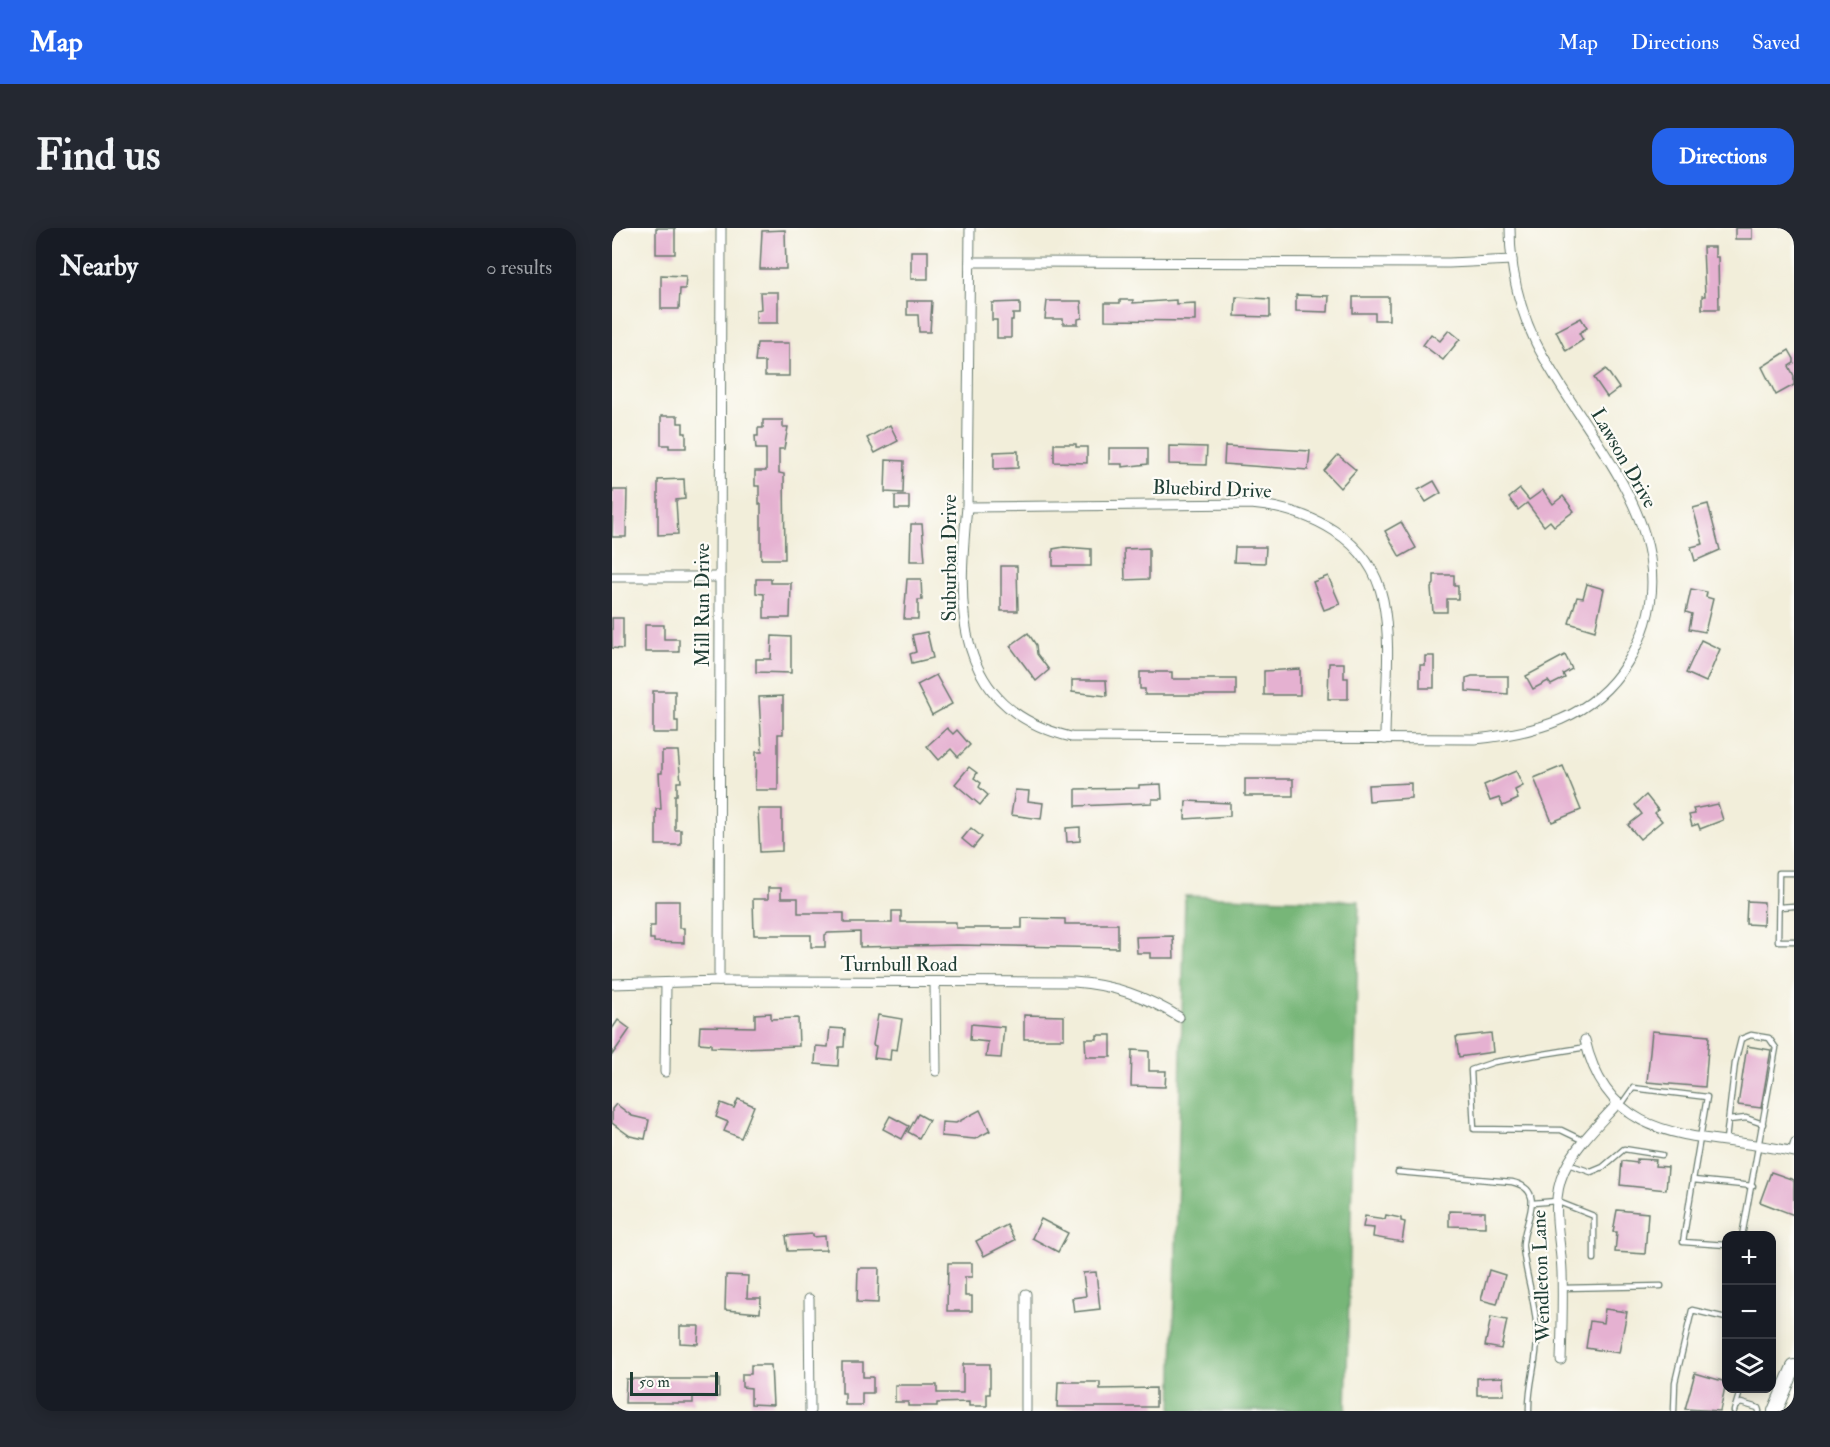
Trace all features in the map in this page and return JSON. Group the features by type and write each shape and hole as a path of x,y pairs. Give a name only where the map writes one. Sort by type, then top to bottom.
{"main road":[{"path":"1775,1411 1794,1367"}],"street":[{"name":"Mill Run Drive","path":"718,981 721,228"},
{"name":"Suburban Drive","path":"969,228 967,507 963,534 965,620 972,654 979,671 999,701 1032,724 1071,737 1385,738"},
{"name":"Lawson Drive","path":"1385,738 1475,739 1504,736 1551,725 1578,710 1609,685 1632,655 1647,621 1651,602 1651,568 1641,522 1618,473 1561,389 1536,342 1520,298 1512,260 1510,228"},
{"path":"970,262 1449,263 1512,260"},
{"name":"Bluebird Drive","path":"967,507 1251,504 1284,509 1320,522 1353,545 1378,582 1386,628 1385,738"},
{"path":"612,577 720,577"},
{"name":"Turnbull Road","path":"612,984 718,981 1092,983 1138,994 1179,1017"},
{"path":"935,982 936,1071"},
{"path":"665,1072 666,983"},
{"path":"1586,1044 1597,1075 1619,1104 1641,1120 1661,1130 1792,1151"},
{"name":"Wendleton Lane","path":"1562,1360 1562,1288 1556,1201 1568,1164 1584,1141 1619,1104"},
{"path":"1026,1294 1026,1411"},
{"path":"809,1299 810,1411"}],"lane":[{"path":"1794,873 1779,873 1778,941 1794,941"},
{"path":"1779,907 1794,906"},
{"path":"1726,1140 1735,1062 1742,1039 1751,1035 1760,1036 1774,1042 1776,1048 1743,1231"},
{"path":"1584,1141 1561,1130 1474,1129 1471,1071 1494,1062 1586,1044"},
{"path":"1619,1104 1633,1088 1707,1097 1683,1242 1722,1245"},
{"path":"1729,1120 1746,1118 1763,1124"},
{"path":"1792,1151 1794,1141"},
{"path":"1568,1164 1591,1172 1603,1167 1624,1149 1662,1155"},
{"path":"1398,1172 1518,1183 1529,1193 1533,1203 1523,1244 1533,1292 1537,1336 1529,1411"},
{"path":"1693,1180 1752,1186"},
{"path":"1533,1203 1556,1201 1594,1216 1594,1259"},
{"path":"1562,1288 1661,1286"},
{"path":"1674,1411 1675,1382 1692,1310 1722,1317"},
{"path":"1736,1409 1740,1393"},
{"path":"1736,1409 1741,1402 1758,1408 1759,1411"}],"green space":[{"path":"1185,896 1359,901 1346,1411 1172,1411"}],"building":[{"path":"656,228 675,228 675,254 656,254"},
{"path":"1735,228 1752,228 1752,239 1735,239"},
{"path":"785,230 786,269 760,269 762,231"},
{"path":"1703,247 1715,247 1715,257 1718,257 1719,309 1702,309 1702,296 1705,296"},
{"path":"911,251 928,251 928,279 911,279"},
{"path":"661,275 686,276 685,289 680,289 679,309 661,309"},
{"path":"760,292 778,292 778,323 756,323 756,310 761,309"},
{"path":"1296,295 1329,296 1328,312 1296,311"},
{"path":"1236,297 1270,299 1270,317 1235,316"},
{"path":"1353,297 1389,297 1389,320 1375,320 1375,313 1353,313"},
{"path":"1120,300 1133,300 1133,303 1176,300 1176,304 1195,303 1195,321 1105,320 1105,303 1120,303"},
{"path":"907,301 932,301 930,332 919,332 918,315 907,315"},
{"path":"1047,301 1081,301 1082,318 1078,319 1078,324 1063,324 1063,319 1045,319"},
{"path":"1020,302 1020,314 1013,314 1013,320 1011,320 1011,338 997,338 997,320 992,320 992,303"},
{"path":"1581,318 1587,328 1579,333 1583,340 1566,351 1556,331"},
{"path":"1449,330 1460,339 1443,360 1423,345 1431,334 1440,341"},
{"path":"757,343 789,343 789,376 765,376 765,362 755,362"},
{"path":"1789,350 1794,359 1794,363 1789,366 1794,376 1794,385 1776,395 1762,367"},
{"path":"1606,369 1619,388 1607,397 1594,378"},
{"path":"661,416 678,416 678,423 683,423 683,433 686,433 686,448 669,448 669,445 661,445"},
{"path":"763,420 783,420 783,427 788,427 784,449 779,449 779,473 784,474 785,559 761,559 761,504 759,504 759,486 755,486 755,471 766,471 766,449 756,449 755,436 758,436 758,428 763,428"},
{"path":"890,425 898,441 875,453 867,438"},
{"path":"1054,444 1076,444 1076,447 1087,447 1087,463 1054,462"},
{"path":"1169,446 1207,447 1206,465 1169,464"},
{"path":"1225,446 1310,451 1308,470 1224,464"},
{"path":"1109,448 1148,448 1148,464 1122,467 1122,464 1109,464"},
{"path":"1018,451 1018,468 994,469 994,452"},
{"path":"1338,455 1356,470 1340,488 1324,471"},
{"path":"886,460 904,461 903,493 885,492"},
{"path":"684,479 685,499 676,500 678,534 658,535 658,480"},
{"path":"1434,481 1441,493 1426,502 1418,490"},
{"path":"1520,489 1529,500 1543,490 1553,504 1563,496 1574,511 1554,526 1550,521 1544,526 1527,503 1518,510 1509,498"},
{"path":"613,490 627,490 626,537 612,537"},
{"path":"895,496 909,496 909,509 895,509"},
{"path":"1708,504 1720,550 1695,561 1691,547 1703,544 1693,508"},
{"path":"1401,522 1416,548 1400,557 1385,531"},
{"path":"911,524 922,524 925,561 910,561"},
{"path":"1064,547 1091,549 1091,566 1053,566 1053,549"},
{"path":"1235,547 1266,547 1265,563 1234,562"},
{"path":"1149,548 1149,579 1125,580 1124,549"},
{"path":"1001,566 1017,566 1018,611 1001,611"},
{"path":"1434,575 1454,575 1454,586 1458,586 1458,599 1447,599 1447,612 1433,612 1431,588 1434,584"},
{"path":"1328,576 1340,604 1324,610 1313,582"},
{"path":"756,579 771,579 771,583 791,583 790,618 764,618 764,594 756,593"},
{"path":"907,579 921,579 922,600 918,600 918,619 904,619"},
{"path":"1587,584 1604,589 1595,631 1569,623 1577,597 1583,598"},
{"path":"1691,589 1707,592 1706,597 1713,599 1705,632 1689,629 1692,614 1686,612"},
{"path":"612,618 623,618 623,649 612,648"},
{"path":"645,625 664,625 664,639 679,639 679,652 645,652"},
{"path":"927,632 933,658 912,663 910,654 916,652 912,635"},
{"path":"1028,633 1036,645 1037,654 1049,670 1036,681 1010,646"},
{"path":"772,636 791,637 791,673 756,672 756,659 771,659"},
{"path":"1701,640 1720,649 1706,682 1686,673"},
{"path":"1565,655 1572,669 1563,674 1565,678 1551,685 1548,681 1533,689 1526,676"},
{"path":"1425,656 1434,656 1434,688 1420,688 1420,665 1425,665"},
{"path":"1329,663 1344,663 1344,678 1348,678 1348,699 1328,699"},
{"path":"1300,669 1300,695 1264,695 1264,671"},
{"path":"1140,672 1172,672 1172,679 1236,679 1236,695 1145,695 1145,689 1140,689"},
{"path":"936,675 952,704 932,715 917,685"},
{"path":"1508,676 1508,694 1466,691 1466,678"},
{"path":"1072,680 1106,680 1107,696 1072,692"},
{"path":"653,691 675,691 675,721 678,721 678,733 653,733"},
{"path":"783,696 783,734 778,734 778,790 755,790 756,752 762,752 759,697"},
{"path":"947,728 953,734 957,730 970,745 958,757 951,749 939,760 927,746"},
{"path":"662,751 678,751 681,782 677,782 677,795 675,795 675,830 681,830 681,845 656,845 656,809 661,809 659,773 662,773"},
{"path":"1563,766 1581,810 1552,822 1534,778"},
{"path":"969,767 977,773 974,778 981,783 979,787 988,795 980,805 955,784"},
{"path":"1516,771 1523,786 1515,790 1518,799 1503,806 1499,798 1490,801 1484,785"},
{"path":"1245,779 1293,779 1293,796 1245,796"},
{"path":"1411,783 1411,798 1369,801 1368,785"},
{"path":"1161,784 1162,799 1152,799 1152,803 1076,806 1076,789 1139,788 1139,785"},
{"path":"1015,790 1029,791 1028,801 1043,803 1041,819 1011,815"},
{"path":"1646,795 1658,810 1655,813 1662,821 1640,839 1628,825 1642,814 1635,805"},
{"path":"1186,801 1230,803 1230,816 1185,819"},
{"path":"1718,804 1723,820 1700,829 1698,824 1692,826 1689,815 1695,814 1693,809"},
{"path":"758,809 782,809 782,851 760,852"},
{"path":"1080,827 1080,841 1067,842 1066,828"},
{"path":"971,828 982,837 973,848 962,839"},
{"path":"768,888 781,888 781,898 798,898 798,913 844,913 844,923 892,923 892,911 901,911 901,922 956,922 956,928 1022,928 1022,918 1065,919 1065,924 1118,924 1118,948 956,945 860,947 860,932 828,933 825,935 825,947 811,947 811,935 754,935 753,899 768,899"},
{"path":"655,901 679,901 679,928 684,928 684,943 654,942 654,939 650,939 650,926 655,926"},
{"path":"1747,901 1764,902 1763,925 1746,924"},
{"path":"1173,936 1174,958 1150,958 1150,953 1137,953 1136,937"},
{"path":"771,1013 771,1019 798,1018 799,1046 742,1048 711,1047 711,1044 699,1043 700,1026 755,1027 755,1014"},
{"path":"878,1015 902,1019 897,1050 891,1049 890,1060 874,1058 876,1046 873,1045"},
{"path":"1024,1015 1064,1016 1064,1039 1024,1039"},
{"path":"618,1020 630,1029 612,1055 612,1029"},
{"path":"971,1024 1004,1027 1001,1058 986,1057 988,1042 970,1040"},
{"path":"830,1028 845,1029 844,1047 839,1047 838,1066 815,1064 816,1046 828,1047"},
{"path":"1652,1031 1709,1036 1705,1087 1647,1082"},
{"path":"1491,1033 1493,1052 1459,1057 1456,1037"},
{"path":"1097,1035 1111,1035 1111,1057 1086,1057 1085,1039 1097,1039"},
{"path":"1747,1046 1771,1050 1761,1108 1738,1105"},
{"path":"1132,1050 1149,1051 1149,1071 1166,1071 1165,1087 1131,1086"},
{"path":"738,1099 754,1106 741,1138 724,1131 728,1122 716,1117 721,1103 734,1108"},
{"path":"616,1104 632,1116 649,1120 645,1139 630,1136 612,1123 612,1109"},
{"path":"980,1110 990,1131 975,1139 941,1136 942,1122 956,1123"},
{"path":"918,1114 929,1120 919,1138 908,1132"},
{"path":"890,1116 909,1126 902,1139 883,1129"},
{"path":"1637,1159 1656,1160 1655,1166 1668,1167 1666,1190 1620,1185 1622,1161 1637,1163"},
{"path":"1771,1172 1794,1180 1794,1215 1760,1202"},
{"path":"1617,1210 1648,1213 1645,1254 1615,1252 1617,1232 1613,1232"},
{"path":"1449,1211 1485,1212 1485,1227 1449,1226"},
{"path":"1386,1215 1401,1218 1401,1221 1405,1222 1402,1242 1373,1237 1374,1228 1363,1227 1365,1216 1385,1219"},
{"path":"1041,1219 1068,1233 1058,1252 1032,1238"},
{"path":"1007,1225 1015,1240 984,1256 976,1241"},
{"path":"813,1234 813,1237 825,1236 826,1250 788,1251 786,1236"},
{"path":"948,1263 972,1263 972,1277 965,1277 965,1296 972,1296 972,1311 947,1311"},
{"path":"858,1268 879,1268 878,1303 857,1302"},
{"path":"1489,1270 1505,1275 1497,1304 1481,1300"},
{"path":"1096,1272 1100,1309 1074,1312 1072,1298 1086,1296 1083,1273"},
{"path":"726,1275 748,1276 747,1298 761,1298 760,1313 725,1310"},
{"path":"1605,1309 1627,1312 1619,1353 1586,1348 1590,1321 1603,1323"},
{"path":"1491,1317 1507,1320 1501,1349 1485,1346"},
{"path":"680,1326 699,1326 698,1344 680,1343"},
{"path":"842,1362 863,1362 863,1377 873,1377 873,1393 862,1393 862,1405 845,1405 845,1393 842,1393"},
{"path":"963,1364 990,1364 990,1394 987,1394 987,1406 969,1406 969,1402 937,1403 937,1406 908,1406 908,1402 895,1402 895,1385 937,1385 937,1393 963,1393"},
{"path":"751,1365 771,1365 773,1405 751,1404 751,1388 742,1387 742,1374 751,1374"},
{"path":"1695,1373 1722,1381 1724,1393 1720,1411 1685,1409"},
{"path":"1503,1377 1504,1395 1477,1395 1477,1378"},
{"path":"626,1379 719,1379 719,1397 693,1396 693,1403 625,1403"},
{"path":"1058,1382 1100,1382 1100,1389 1156,1388 1156,1407 1057,1407"}]}
